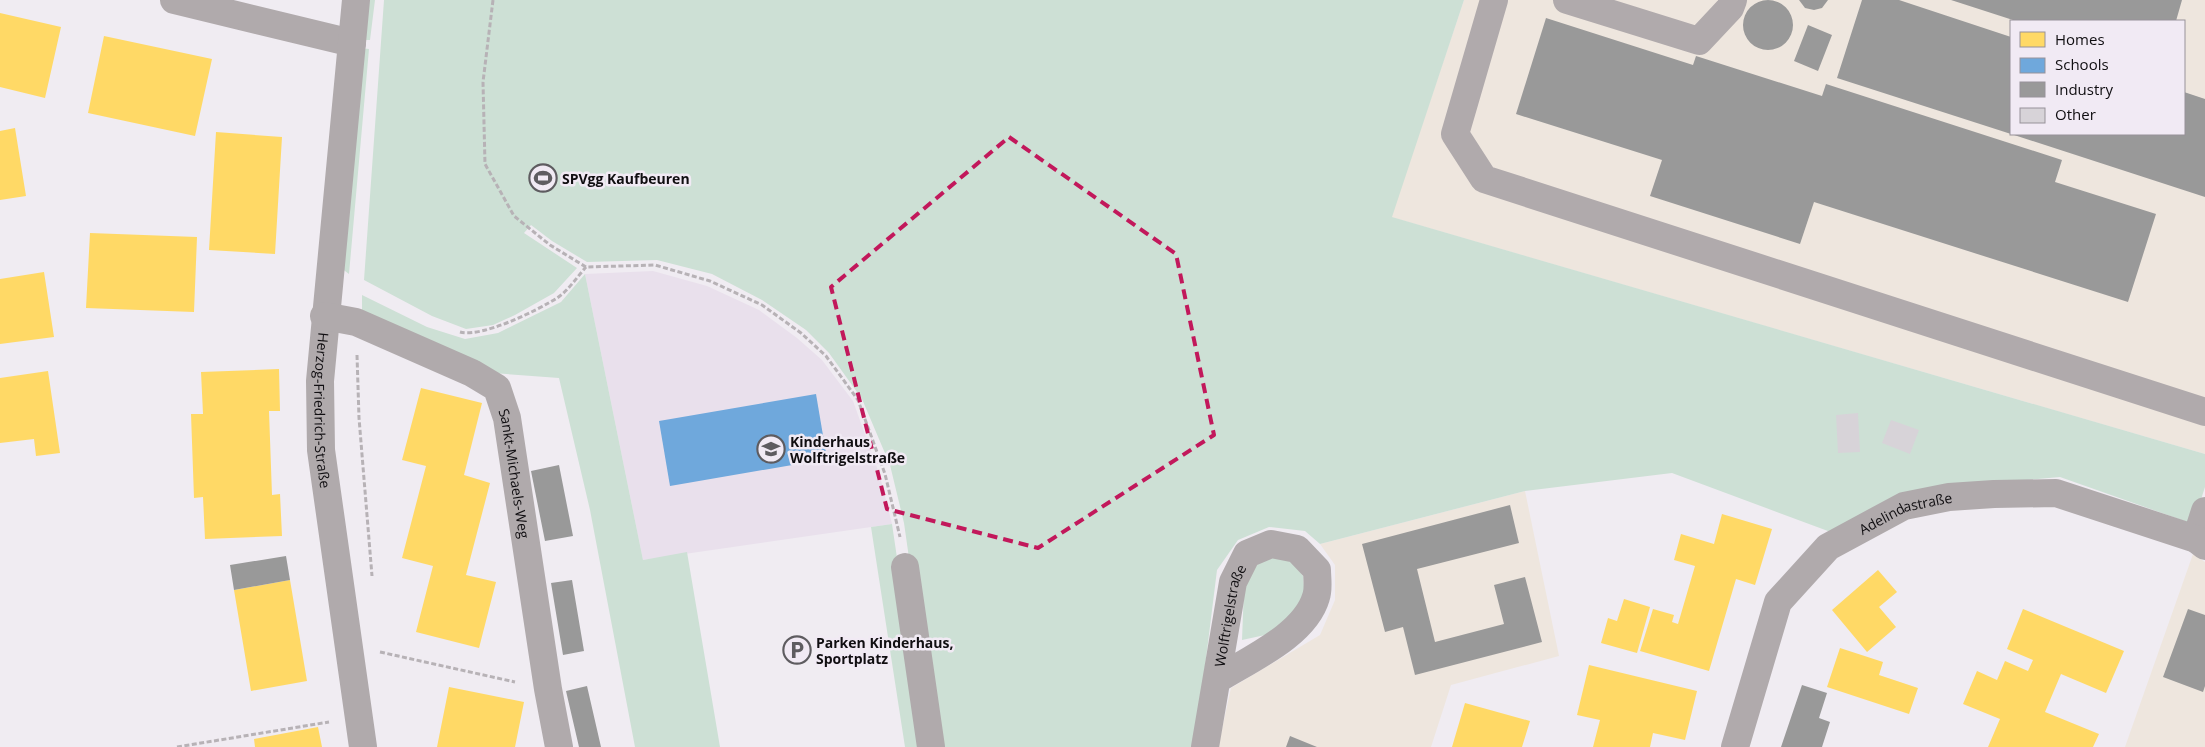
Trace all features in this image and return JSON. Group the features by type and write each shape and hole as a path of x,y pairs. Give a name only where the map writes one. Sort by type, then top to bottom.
{"street":[{"path":"174,0 352,43"},
{"name":"Herzog-Friedrich-Straße","path":"356,0 324,316 320,381 321,450 363,747"},
{"path":"1494,0 1455,134 1484,178 2205,412"},
{"path":"1568,0 1699,40 1730,8 1733,0"},
{"name":"Sankt-Michaels-Weg","path":"324,316 356,322 472,373 497,388 507,418 548,689 560,747"},
{"name":"Adelindastraße","path":"1735,747 1778,602 1828,547 1904,506 1958,496 2056,493 2200,543"},
{"path":"2200,543 2205,511"},
{"name":"Wolftrigelstraße","path":"1205,747 1234,582 1246,554 1271,544 1297,549 1317,570 1317,596 1304,622 1279,641 1218,679"},
{"path":"905,567 931,747"}],"path":[{"path":"493,0 483,82 485,164 514,216 550,245 586,267 655,265 710,281 762,305 802,333 826,356 858,400 885,474 898,524 905,567"},
{"path":"457,331 466,334 495,328 524,314 558,297 586,267"},
{"path":"356,322 359,418 373,584"},
{"path":"380,660 379,652 548,689"},
{"path":"177,747 358,718"}],"highlighted area":[{"path":"1009,137 1176,254 1214,435 1038,548 887,509 831,287"}],"shaded area":[{"path":"1464,0 2205,0 2205,454 1391,217"},
{"path":"653,271 707,286 759,310 797,338 822,360 853,401 880,476 892,524 643,560 585,274"},
{"path":"1525,491 1559,656 1451,685 1431,747 1218,747 1231,688 1320,635 1335,600 1335,565 1320,544"},
{"path":"2193,554 2205,562 2205,747 2125,747"}],"green space":[{"path":"366,0 375,0 370,40 362,40"},
{"path":"384,0 1464,0 1392,217 2205,454 2205,487 2193,524 2060,477 1950,487 1836,534 1672,473 1525,491 1320,544 1305,531 1269,527 1238,540 1217,570 1195,747 936,747 904,523 890,465 862,399 829,353 806,330 762,300 712,274 657,260 587,262 552,241 531,225 524,233 577,268 554,293 493,325 466,329 432,316 364,280"},
{"path":"360,48 369,49 349,274 341,268"},
{"path":"585,274 643,560 687,552 720,747 635,747 590,510 559,378 493,373 362,316 362,295 427,327 465,339 498,333 561,302"},
{"path":"892,524 925,747 905,747 871,527"},
{"path":"1270,557 1291,560 1303,576 1305,594 1296,613 1274,633 1242,640 1244,588 1255,566"}],"building: Homes":[{"path":"0,13 61,27 45,98 0,87"},
{"path":"104,36 212,59 195,136 88,113"},
{"path":"15,128 26,196 0,200 0,131"},
{"path":"216,132 282,137 275,254 209,250"},
{"path":"90,233 197,237 194,312 86,308"},
{"path":"44,272 54,337 0,344 0,279"},
{"path":"279,369 280,411 269,411 272,495 280,494 282,536 205,539 203,497 194,498 191,414 203,414 201,372"},
{"path":"48,371 60,453 36,456 34,439 0,443 0,378"},
{"path":"421,388 482,403 464,475 490,483 466,575 496,582 479,648 416,632 433,566 402,558 426,466 402,460"},
{"path":"1722,514 1772,529 1755,585 1736,579 1709,671 1640,651 1653,609 1674,615 1672,622 1678,624 1695,566 1674,560 1681,534 1714,544"},
{"path":"1878,570 1897,592 1879,607 1896,627 1867,652 1832,610"},
{"path":"290,580 307,681 251,691 234,590"},
{"path":"1624,599 1650,607 1637,653 1601,643 1608,618 1617,621"},
{"path":"2023,609 2124,651 2106,693 2061,674 2045,712 2099,734 2093,747 1988,747 2000,719 1963,704 1977,671 1997,680 2005,661 2028,671 2033,660 2007,649"},
{"path":"1840,648 1883,662 1879,675 1918,688 1909,714 1827,687"},
{"path":"1589,665 1697,691 1685,740 1653,733 1650,747 1593,747 1600,720 1577,715"},
{"path":"449,687 524,702 515,747 437,747"},
{"path":"1465,703 1530,721 1522,747 1452,747"},
{"path":"318,727 322,747 255,747 254,739"}],"building: Schools":[{"path":"816,394 827,459 670,486 659,421"}],"building: Industry":[{"path":"1773,0 1786,7 1792,15 1792,35 1786,43 1778,49 1763,50 1750,43 1744,35 1743,20 1750,7 1758,1"},
{"path":"1799,0 1828,0 1822,8 1814,10 1805,8"},
{"path":"1862,0 1899,0 2010,37 2010,134 1837,78"},
{"path":"1951,0 2182,0 2176,20 2013,20"},
{"path":"1546,18 1693,65 1696,56 1822,96 1826,84 2062,160 2055,182 2156,214 2128,302 1814,202 1800,244 1650,196 1662,160 1516,114"},
{"path":"1808,25 1832,35 1818,71 1794,61"},
{"path":"2185,92 2205,99 2205,197 2014,135 2185,135"},
{"path":"559,465 573,536 545,541 531,471"},
{"path":"1510,505 1519,543 1417,569 1435,642 1504,624 1494,585 1525,577 1542,642 1415,675 1403,627 1385,632 1362,544"},
{"path":"286,556 290,580 234,590 230,565"},
{"path":"572,580 584,651 563,655 551,583"},
{"path":"2188,609 2205,615 2205,686 2203,692 2163,677"},
{"path":"1802,685 1827,693 1819,718 1830,722 1822,747 1781,747"},
{"path":"587,686 601,747 579,747 566,691"},
{"path":"1290,736 1317,747 1286,747"}],"building: Other":[{"path":"1858,413 1860,452 1838,453 1836,415"},
{"path":"1891,420 1919,430 1910,454 1882,443"}],"place":[{"name":"SPVgg Kaufbeuren","path":"543,178"},
{"name":"Kinderhaus Wolftrigelstraße","path":"771,449"},
{"name":"Parken Kinderhaus, Sportplatz","path":"797,650"}]}
